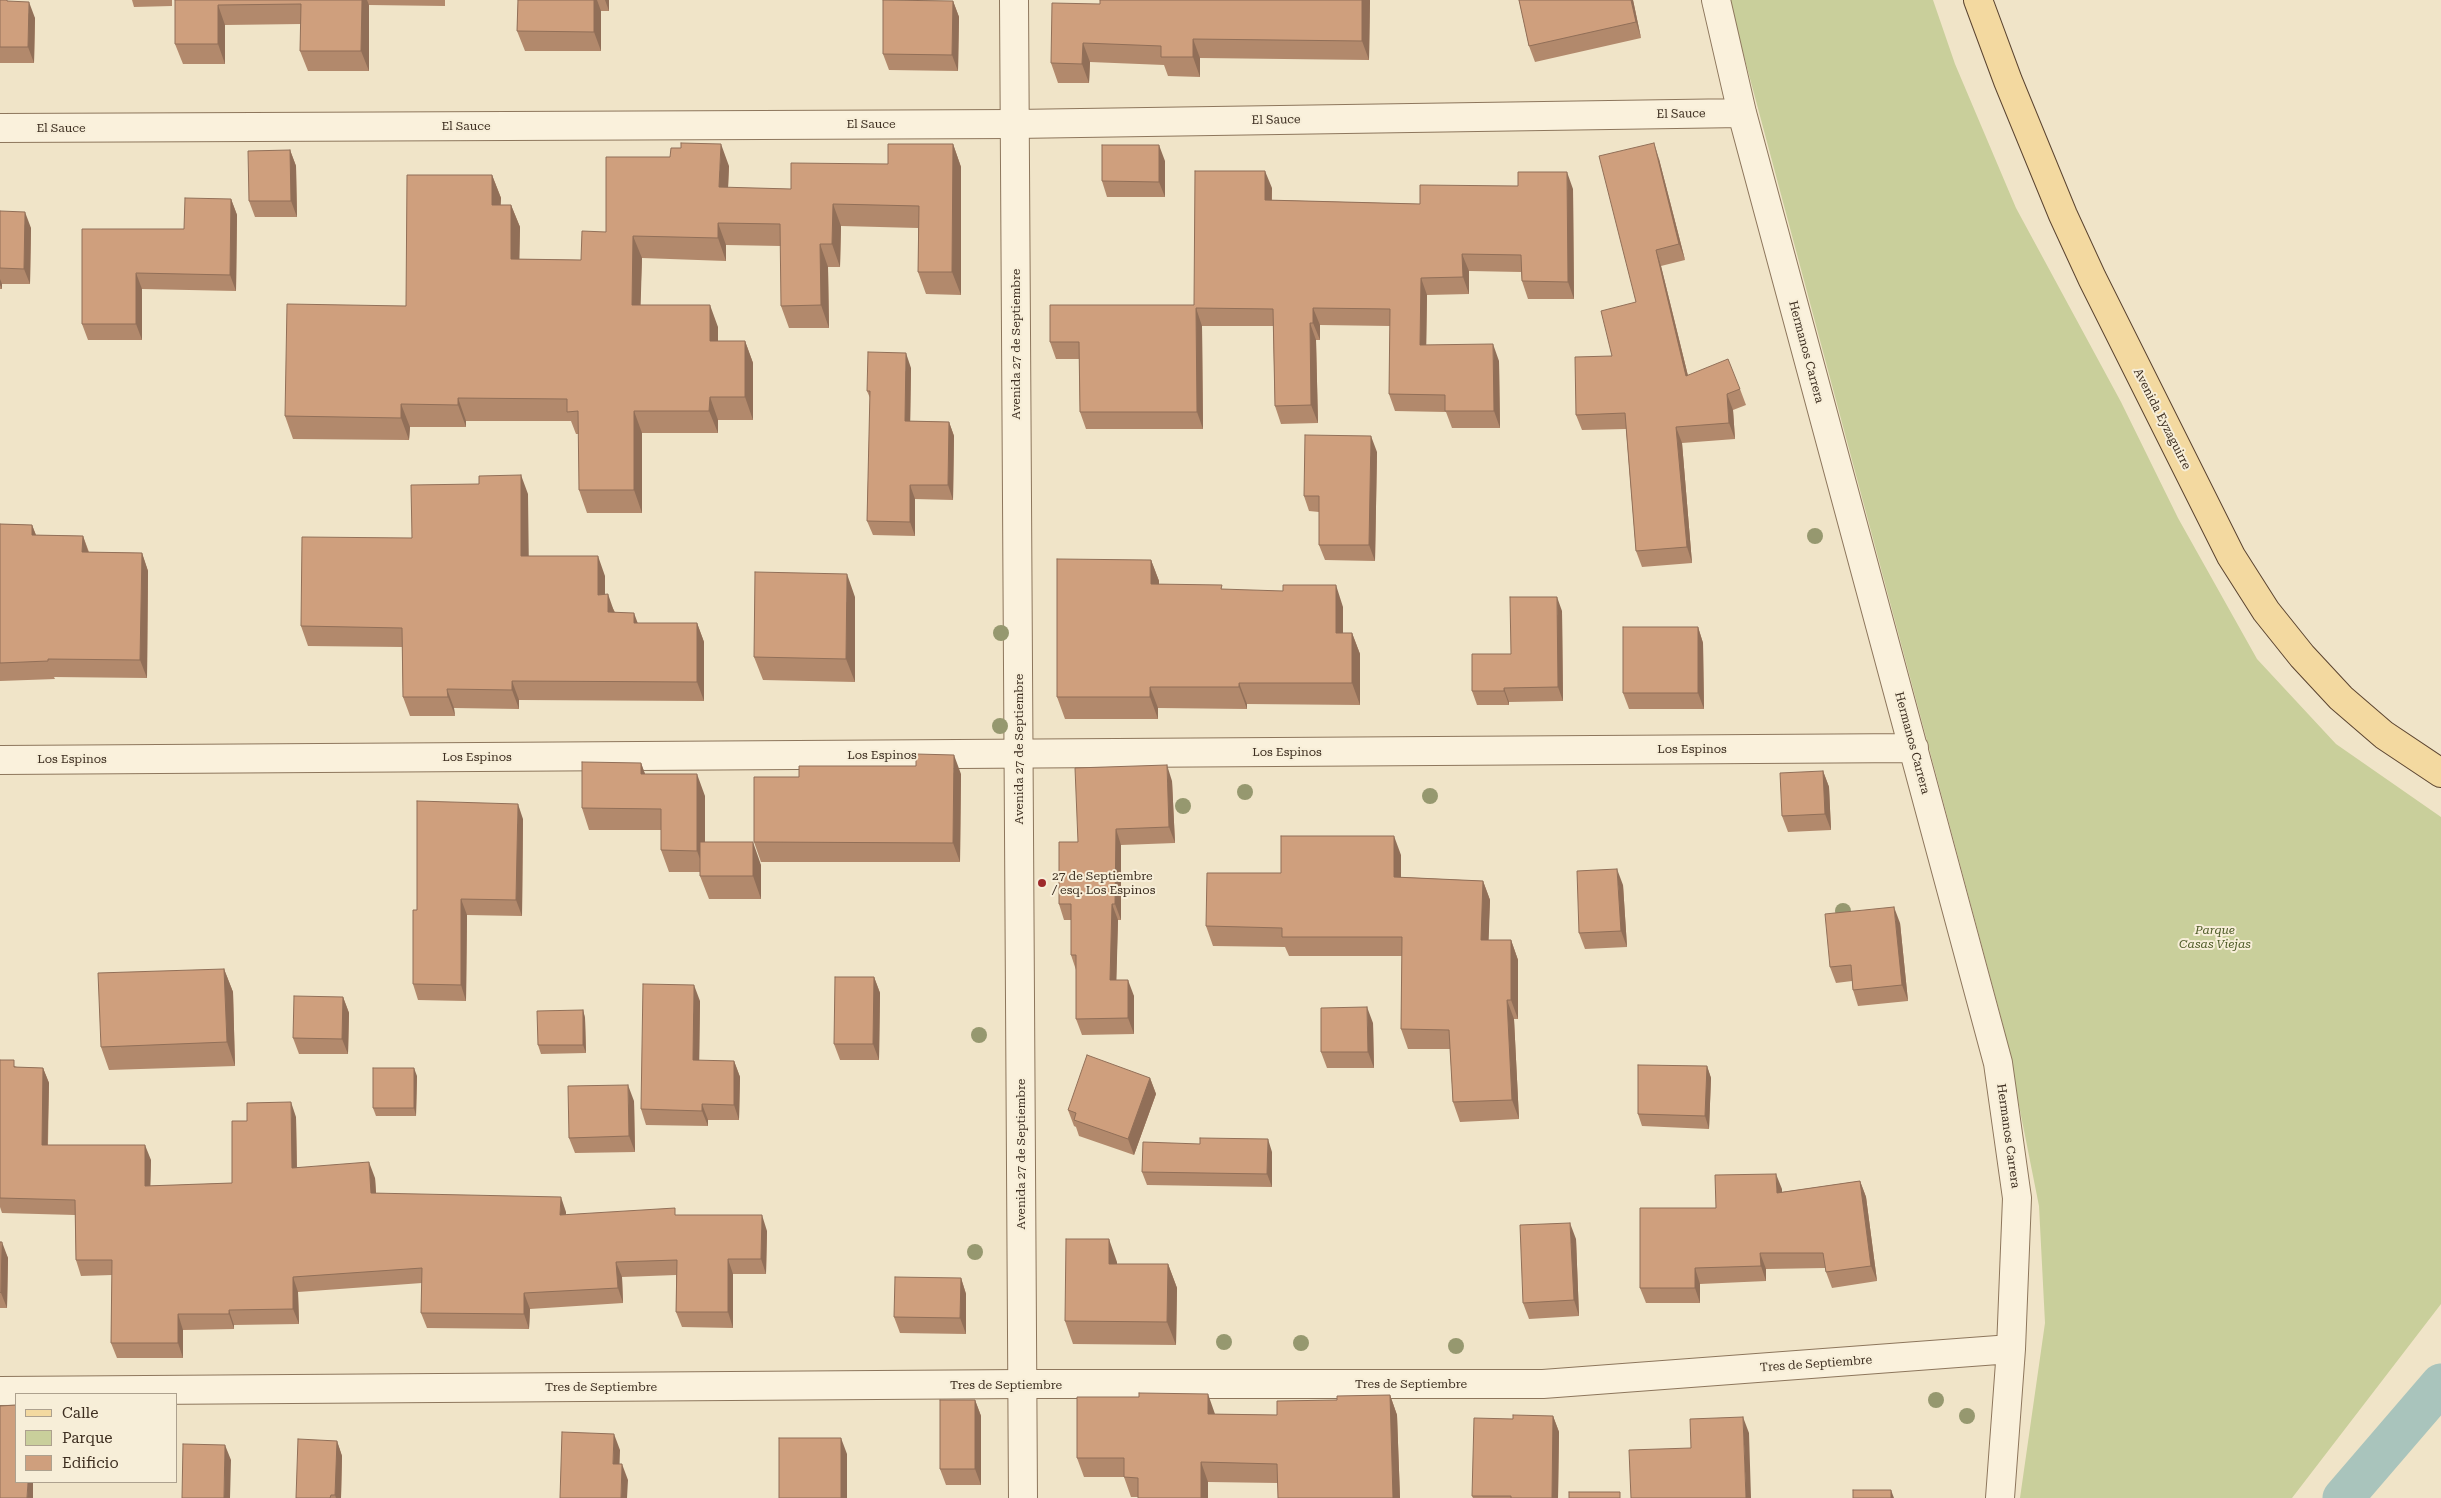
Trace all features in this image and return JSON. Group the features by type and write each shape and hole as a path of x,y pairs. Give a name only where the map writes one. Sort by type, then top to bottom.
{"main road":[{"name":"Avenida Eyzaguirre","path":"1978,0 2008,81 2063,215 2096,287 2231,556 2266,610 2296,649 2341,698 2384,735 2441,772"}],"street":[{"name":"Avenida 27 de Septiembre","path":"1014,0 1023,1498"},
{"name":"Hermanos Carrera","path":"1716,0 1742,113 1998,1063 2017,1198 2011,1349 2000,1498"},
{"name":"El Sauce","path":"0,128 1015,124 1742,113"},
{"name":"Los Espinos","path":"0,760 1914,748"},
{"name":"Tres de Septiembre","path":"0,1391 1023,1384 1543,1384 2011,1349"}],"green space":[{"name":"Parque Casas Viejas","path":"1729,0 1933,0 1955,64 2016,208 2121,402 2178,518 2257,659 2336,744 2441,817 2441,1304 2292,1498 2020,1498 2045,1323 2039,1206 2003,1025"}],"building":[{"path":"0,0 29,2 28,47 0,47"},
{"path":"175,0 362,0 361,51 300,51 301,4 218,5 218,44 175,44"},
{"path":"518,0 594,0 594,32 517,31"},
{"path":"883,0 953,1 952,55 883,54"},
{"path":"1100,0 1362,0 1362,41 1193,39 1193,57 1161,57 1161,46 1083,43 1082,64 1051,63 1052,3 1100,4"},
{"path":"1519,0 1631,0 1636,22 1529,46"},
{"path":"681,143 721,144 719,187 791,189 791,163 888,164 888,144 953,144 952,272 918,272 919,206 833,204 832,244 820,244 821,305 781,306 780,224 718,223 718,238 633,236 632,305 710,305 710,341 745,341 745,397 710,397 709,411 634,411 634,490 579,490 578,411 567,412 567,399 458,398 458,405 401,404 401,418 285,416 287,304 406,306 407,175 492,175 492,205 511,205 511,259 581,260 582,231 606,232 606,157 670,157 671,148 681,148"},
{"path":"1654,143 1679,244 1656,250 1686,376 1728,359 1740,389 1727,394 1729,423 1676,427 1687,547 1636,551 1625,413 1576,415 1575,357 1612,356 1601,311 1636,302 1599,156"},
{"path":"1102,145 1159,145 1159,182 1102,181"},
{"path":"290,150 291,201 249,201 248,151"},
{"path":"1195,171 1265,171 1265,200 1420,204 1420,185 1518,186 1518,172 1567,172 1568,282 1522,281 1521,255 1462,254 1463,277 1421,278 1420,345 1493,344 1494,411 1445,411 1445,395 1389,394 1390,309 1313,308 1313,323 1310,323 1311,405 1275,406 1273,309 1196,308 1197,412 1080,412 1079,342 1050,342 1050,305 1194,305"},
{"path":"185,198 231,199 230,275 136,273 136,324 82,324 82,229 184,229"},
{"path":"0,211 25,212 24,269 0,268"},
{"path":"868,352 906,353 905,421 949,422 948,485 910,485 910,522 867,521 870,391 867,391"},
{"path":"1305,435 1371,436 1369,545 1319,545 1319,496 1304,496"},
{"path":"521,475 521,556 598,556 598,595 608,594 608,612 634,613 634,623 697,623 697,682 512,681 512,690 447,689 448,697 403,697 402,628 301,626 302,537 412,538 411,485 479,484 479,476"},
{"path":"0,524 32,525 32,535 83,536 82,552 142,553 140,660 48,659 48,661 0,663"},
{"path":"1057,559 1151,560 1151,584 1222,585 1221,589 1283,591 1283,585 1336,585 1336,633 1352,633 1352,683 1239,683 1239,687 1150,687 1150,697 1057,697"},
{"path":"755,572 847,574 846,659 754,657"},
{"path":"1510,597 1557,597 1558,687 1504,688 1504,691 1472,691 1472,654 1511,654"},
{"path":"1623,627 1698,627 1698,693 1623,693"},
{"path":"916,754 954,755 953,843 754,842 754,777 799,777 799,766 916,766"},
{"path":"582,762 641,763 641,774 697,774 697,851 661,850 661,809 582,808"},
{"path":"1167,765 1169,827 1116,829 1115,904 1112,904 1110,980 1128,980 1128,1018 1076,1019 1076,955 1071,955 1071,904 1059,904 1059,842 1078,842 1075,768"},
{"path":"1823,771 1825,814 1782,816 1780,773"},
{"path":"417,801 518,804 516,900 461,899 461,985 413,984 413,910 417,910"},
{"path":"1281,836 1394,836 1394,877 1483,881 1481,940 1511,940 1511,1000 1507,1000 1512,1100 1453,1102 1449,1030 1401,1029 1402,937 1282,937 1282,928 1206,926 1207,873 1281,873"},
{"path":"700,842 753,842 753,876 700,876"},
{"path":"1617,869 1621,931 1579,933 1577,871"},
{"path":"1894,907 1902,985 1853,990 1851,965 1830,967 1825,914"},
{"path":"224,969 227,1042 101,1047 98,973"},
{"path":"835,977 874,977 873,1044 834,1044"},
{"path":"643,984 694,985 693,1060 734,1061 734,1105 702,1104 702,1111 641,1109"},
{"path":"294,996 343,997 342,1039 293,1038"},
{"path":"1367,1007 1368,1052 1321,1052 1321,1008"},
{"path":"583,1010 583,1045 538,1045 537,1011"},
{"path":"1087,1055 1150,1078 1128,1139 1074,1120 1076,1113 1068,1110"},
{"path":"0,1060 14,1060 14,1067 43,1068 42,1145 145,1145 145,1186 232,1183 232,1121 247,1121 247,1103 291,1102 292,1168 369,1162 371,1193 561,1197 560,1215 675,1208 675,1215 762,1215 761,1259 728,1259 728,1312 676,1312 677,1260 616,1262 618,1288 524,1293 524,1314 421,1313 422,1268 293,1277 293,1309 229,1310 229,1314 178,1314 178,1343 111,1343 112,1260 76,1260 75,1200 0,1198"},
{"path":"1638,1065 1707,1066 1705,1116 1638,1114"},
{"path":"373,1068 414,1068 414,1108 373,1108"},
{"path":"628,1085 629,1136 569,1138 568,1086"},
{"path":"1200,1138 1268,1139 1267,1174 1142,1172 1143,1142 1200,1144"},
{"path":"1776,1174 1777,1193 1860,1181 1871,1266 1826,1272 1823,1253 1760,1253 1761,1266 1695,1268 1695,1288 1640,1288 1640,1208 1716,1208 1715,1175"},
{"path":"1570,1223 1574,1300 1523,1303 1520,1225"},
{"path":"1066,1239 1109,1239 1109,1264 1168,1264 1167,1322 1065,1321"},
{"path":"0,1242 2,1242 1,1293 0,1292"},
{"path":"895,1277 961,1278 960,1318 894,1317"},
{"path":"1139,1393 1208,1394 1208,1414 1277,1415 1277,1401 1337,1400 1337,1396 1390,1395 1393,1498 1278,1498 1277,1464 1201,1462 1201,1498 1138,1498 1138,1478 1124,1477 1124,1458 1077,1458 1077,1397 1139,1397"},
{"path":"940,1400 975,1400 975,1469 940,1469"},
{"path":"15,1405 15,1483 28,1483 27,1498 0,1498 0,1406"},
{"path":"1513,1415 1553,1416 1552,1498 1472,1496 1474,1418 1513,1419"},
{"path":"1743,1417 1746,1498 1631,1498 1629,1450 1691,1448 1690,1419"},
{"path":"562,1432 614,1434 613,1464 622,1464 621,1498 560,1498"},
{"path":"779,1438 841,1438 841,1498 779,1498"},
{"path":"298,1439 337,1441 335,1495 331,1495 330,1498 296,1498"},
{"path":"183,1444 225,1445 224,1498 182,1498"},
{"path":"1853,1490 1891,1490 1891,1498 1853,1498"},
{"path":"1569,1492 1620,1492 1620,1498 1569,1498"}],"waterway":[{"path":"2343,1498 2441,1384"}],"place":[{"name":"27 de Septiembre / esq. Los Espinos","path":"1042,883"}]}
